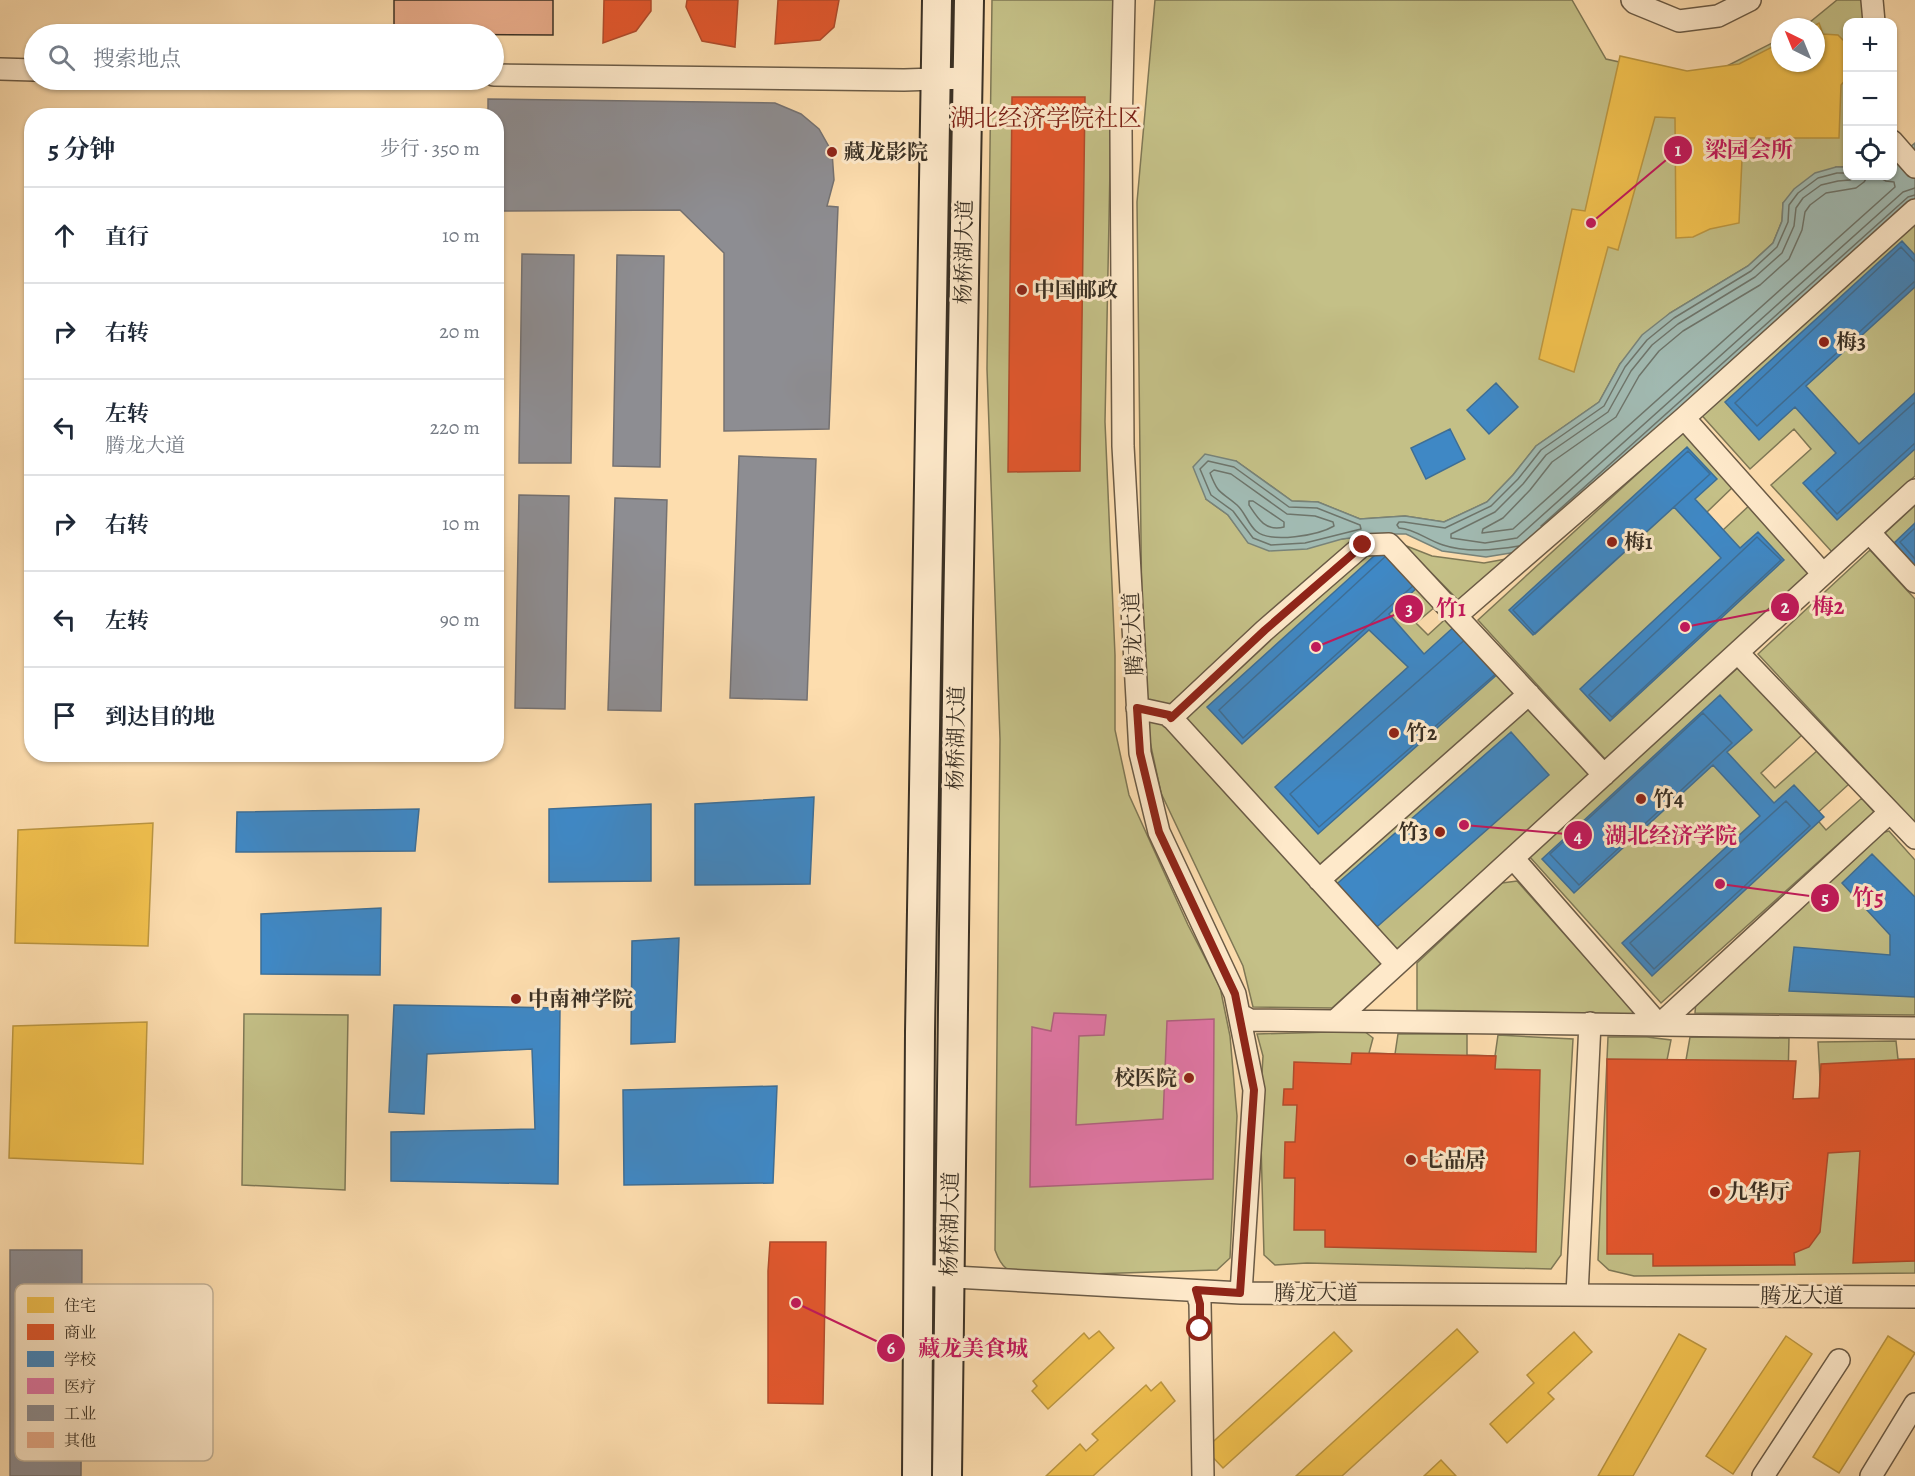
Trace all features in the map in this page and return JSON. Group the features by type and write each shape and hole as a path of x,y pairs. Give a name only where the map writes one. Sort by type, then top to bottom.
{"main road":[{"name":"杨桥湖大道","path":"917,1476 920,1032 937,0"},
{"name":"杨桥湖大道","path":"947,1476 969,0"}],"street":[{"name":"腾龙大道","path":"1124,0 1121,130 1123,446 1140,753 1159,832 1235,994 1254,1090 1240,1293 1915,1297"},
{"path":"1632,0 1679,21 1718,16 1750,0"},
{"path":"1872,0 1874,18"},
{"path":"0,69 24,70"},
{"path":"504,75 967,78"},
{"path":"1897,147 1915,167"},
{"path":"1456,616 1684,418 1915,210"},
{"path":"1684,418 1823,574"},
{"path":"1336,1020 1915,490"},
{"path":"1869,532 1915,582"},
{"path":"1171,718 1265,630 1363,545 1389,544 1604,775"},
{"path":"1738,653 1915,838"},
{"path":"1320,880 1529,694"},
{"path":"1137,708 1169,715 1396,964"},
{"path":"1659,1024 1890,812"},
{"path":"1513,858 1659,1024"},
{"path":"1239,1014 1250,1020 1915,1028"},
{"path":"1577,1295 1590,1023"},
{"path":"918,1275 1240,1293"},
{"path":"1196,1290 1200,1304 1203,1476"},
{"path":"1763,1476 1839,1360"},
{"path":"1870,1476 1915,1404"}],"shaded area":[{"path":"992,0 1115,0 1105,422 1115,655 1115,730 1129,795 1188,925 1220,987 1230,1036 1237,1116 1230,1258 1217,1270 1027,1276 1006,1268 995,1250 1000,739 987,369"},
{"path":"1155,0 1572,0 1606,59 1674,74 1725,67 1771,44 1771,72 1825,72 1825,18 1815,18 1837,0 1866,0 1867,18 1843,18 1843,167 1836,167 1783,203 1782,221 1773,243 1748,266 1670,313 1620,364 1599,402 1536,446 1487,502 1444,522 1405,516 1360,519 1318,502 1292,501 1236,461 1206,499 1228,515 1249,543 1342,539 1360,536 1171,718 1323,884 1528,702 1592,772 1332,1008 1253,1007 1243,966 1161,793 1143,709 1137,202"},
{"path":"1915,212 1915,476 1832,552 1771,485 1811,449 1794,429 1750,469 1697,410"},
{"path":"1684,431 1734,486 1707,512 1723,530 1752,503 1814,570 1606,760 1478,620"},
{"path":"1915,505 1915,567 1884,534"},
{"path":"1384,534 1442,601 1416,623 1428,635 1452,613 1522,693 1319,871 1181,717"},
{"path":"1404,545 1432,556 1484,563 1517,557 1463,605"},
{"path":"1870,550 1915,599 1915,823 1758,654"},
{"path":"1741,665 1803,734 1761,773 1775,788 1818,750 1849,784 1814,816 1826,830 1862,798 1874,812 1661,1003 1529,856"},
{"path":"1889,831 1915,860 1915,1015 1695,1013 1696,1001 1877,834"},
{"path":"1517,881 1636,1014 1417,1010 1417,963 1502,883"},
{"path":"244,1014 348,1015 345,1190 242,1185"},
{"name":"七品居","path":"1364,1031 1373,1038 1369,1053 1395,1054 1398,1034 1467,1034 1467,1055 1495,1056 1498,1035 1573,1039 1561,1255 1551,1269 1307,1263 1275,1265 1264,1255 1260,1107 1263,1056 1257,1034"},
{"name":"九华厅","path":"1608,1037 1647,1037 1671,1040 1667,1060 1686,1060 1690,1037 1789,1038 1787,1119 1822,1116 1818,1042 1896,1041 1898,1059 1915,1059 1915,1273 1634,1276 1609,1270 1598,1260"}],"water":[{"path":"1915,143 1915,199 1523,551 1486,557 1442,551 1406,534 1384,534 1342,539 1307,549 1269,551 1248,543 1228,515 1206,499 1193,467 1205,454 1236,461 1292,501 1318,502 1360,519 1405,516 1444,522 1487,502 1536,446 1599,402 1620,364 1642,335 1670,313 1748,266 1773,243 1782,221 1783,203 1794,189 1815,173 1836,167 1843,167 1843,180 1897,180 1897,158"}],"building: 住宅":[{"path":"1825,34 1838,35 1843,40 1839,138 1743,138 1739,223 1710,229 1693,237 1676,238 1675,118 1655,117 1618,250 1608,247 1574,372 1539,359 1572,209 1585,211 1620,56 1687,71 1739,64 1771,48 1771,72 1825,72"},
{"path":"153,823 148,946 15,943 18,830"},
{"path":"147,1022 143,1164 9,1158 13,1026"},
{"path":"1457,1329 1478,1352 1342,1476 1296,1476"},
{"path":"1099,1331 1114,1348 1048,1409 1032,1391 1037,1386 1033,1381 1084,1333 1089,1339"},
{"path":"1334,1332 1352,1351 1223,1468 1205,1449"},
{"path":"1574,1332 1592,1352 1548,1393 1554,1399 1507,1443 1490,1424 1534,1383 1527,1375"},
{"path":"1679,1334 1706,1349 1633,1476 1598,1476"},
{"path":"1786,1336 1812,1354 1733,1474 1706,1456"},
{"path":"1888,1336 1915,1353 1839,1473 1813,1457"},
{"path":"1161,1382 1175,1401 1093,1476 1046,1476 1080,1444 1086,1451 1098,1440 1092,1434 1146,1385 1151,1391"},
{"path":"1441,1460 1456,1476 1424,1476"}],"building: 商业":[{"path":"604,0 651,0 651,11 636,31 603,43"},
{"path":"687,0 738,0 735,47 702,41 686,7"},
{"path":"778,0 839,0 834,27 820,40 775,44"},
{"path":"1012,97 1085,97 1080,471 1008,472"},
{"name":"七品居","path":"1352,1053 1496,1056 1495,1069 1540,1070 1536,1252 1325,1247 1325,1230 1294,1230 1295,1178 1284,1178 1285,1142 1295,1142 1297,1105 1283,1105 1284,1089 1293,1089 1294,1062 1351,1064"},
{"name":"九华厅","path":"1607,1059 1796,1061 1793,1099 1819,1098 1821,1064 1915,1059 1915,1261 1853,1263 1860,1151 1828,1153 1820,1232 1809,1247 1794,1253 1795,1265 1653,1266 1653,1254 1607,1254"},
{"path":"770,1242 826,1242 823,1404 768,1403"}],"building: 学校":[{"path":"1902,241 1915,255 1915,287 1806,386 1859,444 1915,393 1915,449 1837,520 1803,483 1836,453 1795,407 1759,440 1725,402"},
{"name":"梅3","path":"1901,247 1915,262 1915,281 1757,426 1735,403"},
{"path":"1496,383 1518,407 1489,434 1467,410"},
{"path":"1915,402 1915,443 1837,514 1816,491"},
{"path":"1450,429 1465,459 1426,479 1411,448"},
{"path":"1687,447 1717,479 1695,499 1740,548 1758,532 1784,560 1610,721 1580,689 1721,558 1674,507 1533,635 1509,610"},
{"name":"梅1","path":"1688,451 1710,474 1535,634 1513,610"},
{"path":"1915,523 1915,566 1894,543"},
{"path":"1915,528 1915,559 1900,542"},
{"path":"1757,537 1781,560 1612,717 1589,695"},
{"path":"1385,546 1420,585 1389,614 1424,654 1457,624 1500,672 1318,834 1275,787 1408,667 1369,630 1242,744 1207,707"},
{"path":"1388,554 1415,584 1243,738 1219,710"},
{"name":"竹2","path":"1468,637 1499,671 1319,827 1290,794"},
{"path":"1720,695 1752,730 1727,752 1774,803 1794,785 1824,817 1652,976 1622,943 1760,816 1713,765 1574,893 1542,859"},
{"name":"竹4","path":"1703,713 1732,743 1579,885 1550,854"},
{"name":"竹3","path":"1511,732 1549,775 1370,933 1331,889"},
{"path":"814,797 810,884 695,885 695,804"},
{"path":"1786,801 1810,826 1654,969 1630,943"},
{"path":"651,804 651,881 549,882 549,809"},
{"path":"419,809 415,851 236,852 237,812"},
{"path":"1872,854 1915,897 1915,997 1789,991 1794,947 1890,955 1890,935 1842,883"},
{"path":"381,908 380,975 261,974 261,914"},
{"path":"679,938 675,1042 631,1044 632,941"},
{"path":"394,1005 560,1008 558,1184 391,1181 391,1132 535,1129 532,1049 427,1054 424,1114 389,1112"},
{"path":"777,1086 773,1183 624,1185 623,1090"}],"building: 医疗":[{"name":"校医院","path":"1054,1013 1106,1015 1104,1035 1079,1036 1076,1125 1163,1119 1167,1021 1214,1019 1213,1179 1030,1187 1032,1027 1051,1031"}],"building: 工业":[{"path":"488,99 775,103 801,114 819,129 832,152 834,180 827,206 838,207 829,429 724,431 724,253 680,210 504,211 504,108 488,108"},
{"path":"522,254 574,255 571,463 519,463"},
{"path":"617,255 664,256 660,467 613,466"},
{"path":"739,456 816,459 807,700 730,698"},
{"path":"519,495 569,496 565,709 515,708"},
{"path":"615,498 667,500 661,711 608,710"},
{"path":"10,1250 82,1250 82,1284 15,1284 15,1461 81,1461 81,1476 10,1476"}],"building: 其他":[{"path":"394,0 553,0 553,35 504,35 504,24 394,24"}],"place":[{"name":"藏龙影院","path":"832,152"},
{"name":"梁园会所","path":"1591,223"},
{"name":"中国邮政","path":"1022,290"},
{"name":"梅3","path":"1824,342"},
{"name":"梅1","path":"1612,542"},
{"name":"梅2","path":"1685,627"},
{"name":"竹1","path":"1316,647"},
{"name":"竹2","path":"1394,733"},
{"name":"竹4","path":"1641,799"},
{"name":"湖北经济学院","path":"1464,825"},
{"name":"竹3","path":"1440,832"},
{"name":"竹5","path":"1720,884"},
{"name":"中南神学院","path":"516,999"},
{"name":"校医院","path":"1189,1078"},
{"name":"七品居","path":"1411,1160"},
{"name":"九华厅","path":"1715,1192"},
{"name":"藏龙美食城","path":"796,1303"}],"district":[{"name":"湖北经济学院社区","path":"1046,118"}],"route":[{"path":"1200,1329 1200,1304 1196,1290 1240,1293 1254,1090 1235,994 1159,832 1140,753 1137,708 1169,715 1171,718 1265,630 1363,545"}]}
